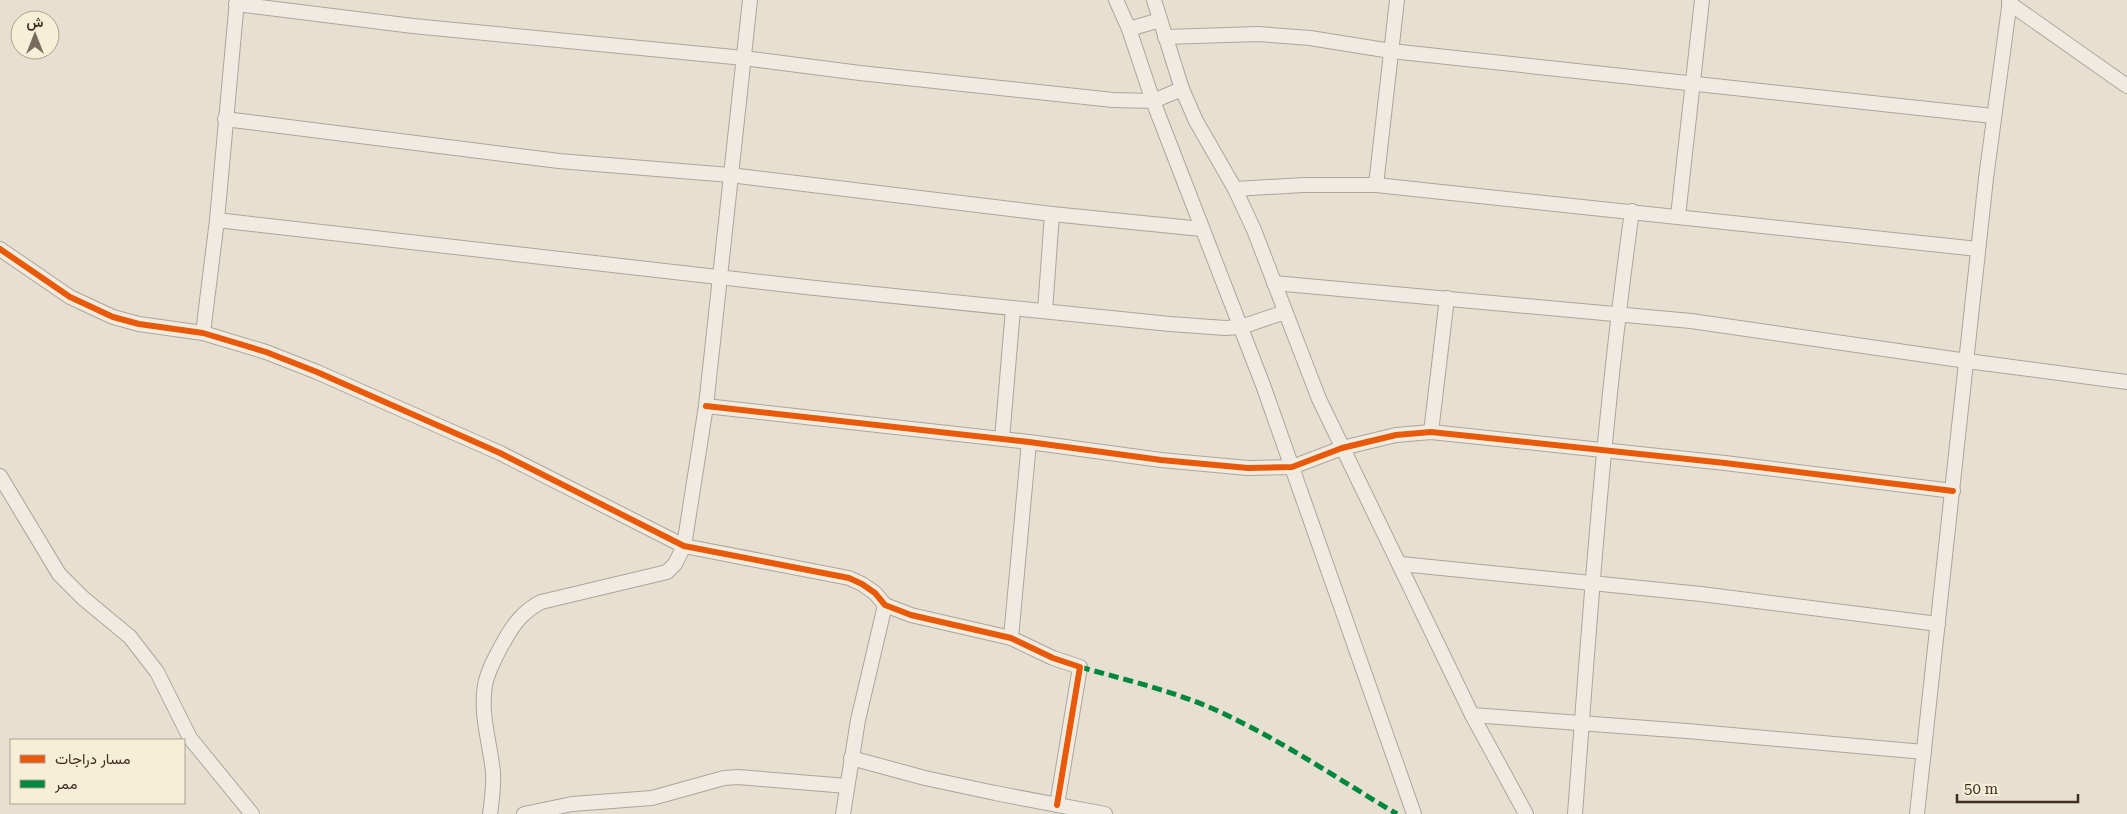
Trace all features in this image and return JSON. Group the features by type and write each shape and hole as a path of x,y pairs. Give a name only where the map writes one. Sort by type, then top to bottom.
{"street":[{"path":"490,814 493,796 493,773 483,706 485,684 493,661 515,622 527,610 541,602 667,572 684,546 706,406 750,0"},
{"path":"1116,0 1129,28 1153,101 1292,467 1414,814"},
{"path":"1154,0 1182,88 1196,121 1235,189 1319,399 1401,564 1472,715 1526,814"},
{"path":"1376,185 1398,0"},
{"path":"1678,216 1702,0"},
{"path":"203,333 217,220 236,2 412,26 744,58 860,73 1113,100 1153,101 1182,88"},
{"path":"1917,814 1993,116 2010,2 2127,86"},
{"path":"1129,28 1160,20"},
{"path":"1165,37 1258,34 1310,38 1391,50 1993,116"},
{"path":"226,119 560,161 730,175 1052,214 1202,229"},
{"path":"1235,189 1304,185 1376,185 1978,249"},
{"path":"1575,814 1604,450 1618,314 1632,211"},
{"path":"1045,311 1052,214"},
{"path":"217,220 1013,309 1170,324 1225,328 1240,326 1285,312"},
{"path":"0,249 70,297 113,317 138,324 203,333 266,352 407,411 500,453 684,546 849,578 876,593 885,605 911,615 1011,638 1053,658 1080,667 1057,805"},
{"path":"1274,283 1691,321 1966,361 2127,382"},
{"path":"1431,432 1447,298"},
{"path":"1002,439 1013,309"},
{"path":"706,406 1029,442 1161,460 1238,468 1292,467 1342,448 1396,435 1431,432 1604,450 1953,491"},
{"path":"1011,638 1029,442"},
{"path":"0,476 60,574 83,598 130,636 157,672 190,738 252,814"},
{"path":"1401,564 1821,608 1938,624"},
{"path":"843,814 858,720 885,605"},
{"path":"1472,715 1582,722 1924,752"},
{"path":"851,758 924,778 1105,814"},
{"path":"524,814 572,804 652,798 724,778 738,777 847,786"}],"marked path":[{"path":"1080,667 1167,692 1218,711 1287,747 1397,814"}],"cycle path":[{"path":"0,249 70,297 113,317 139,324 203,333 266,352 317,372 500,453 684,546 849,578 875,593 885,605 911,615 1011,638 1053,658 1080,667 1057,805"},
{"path":"706,406 1029,442 1161,460 1248,468 1292,467 1342,448 1396,435 1431,432 1725,463 1953,491"}]}
